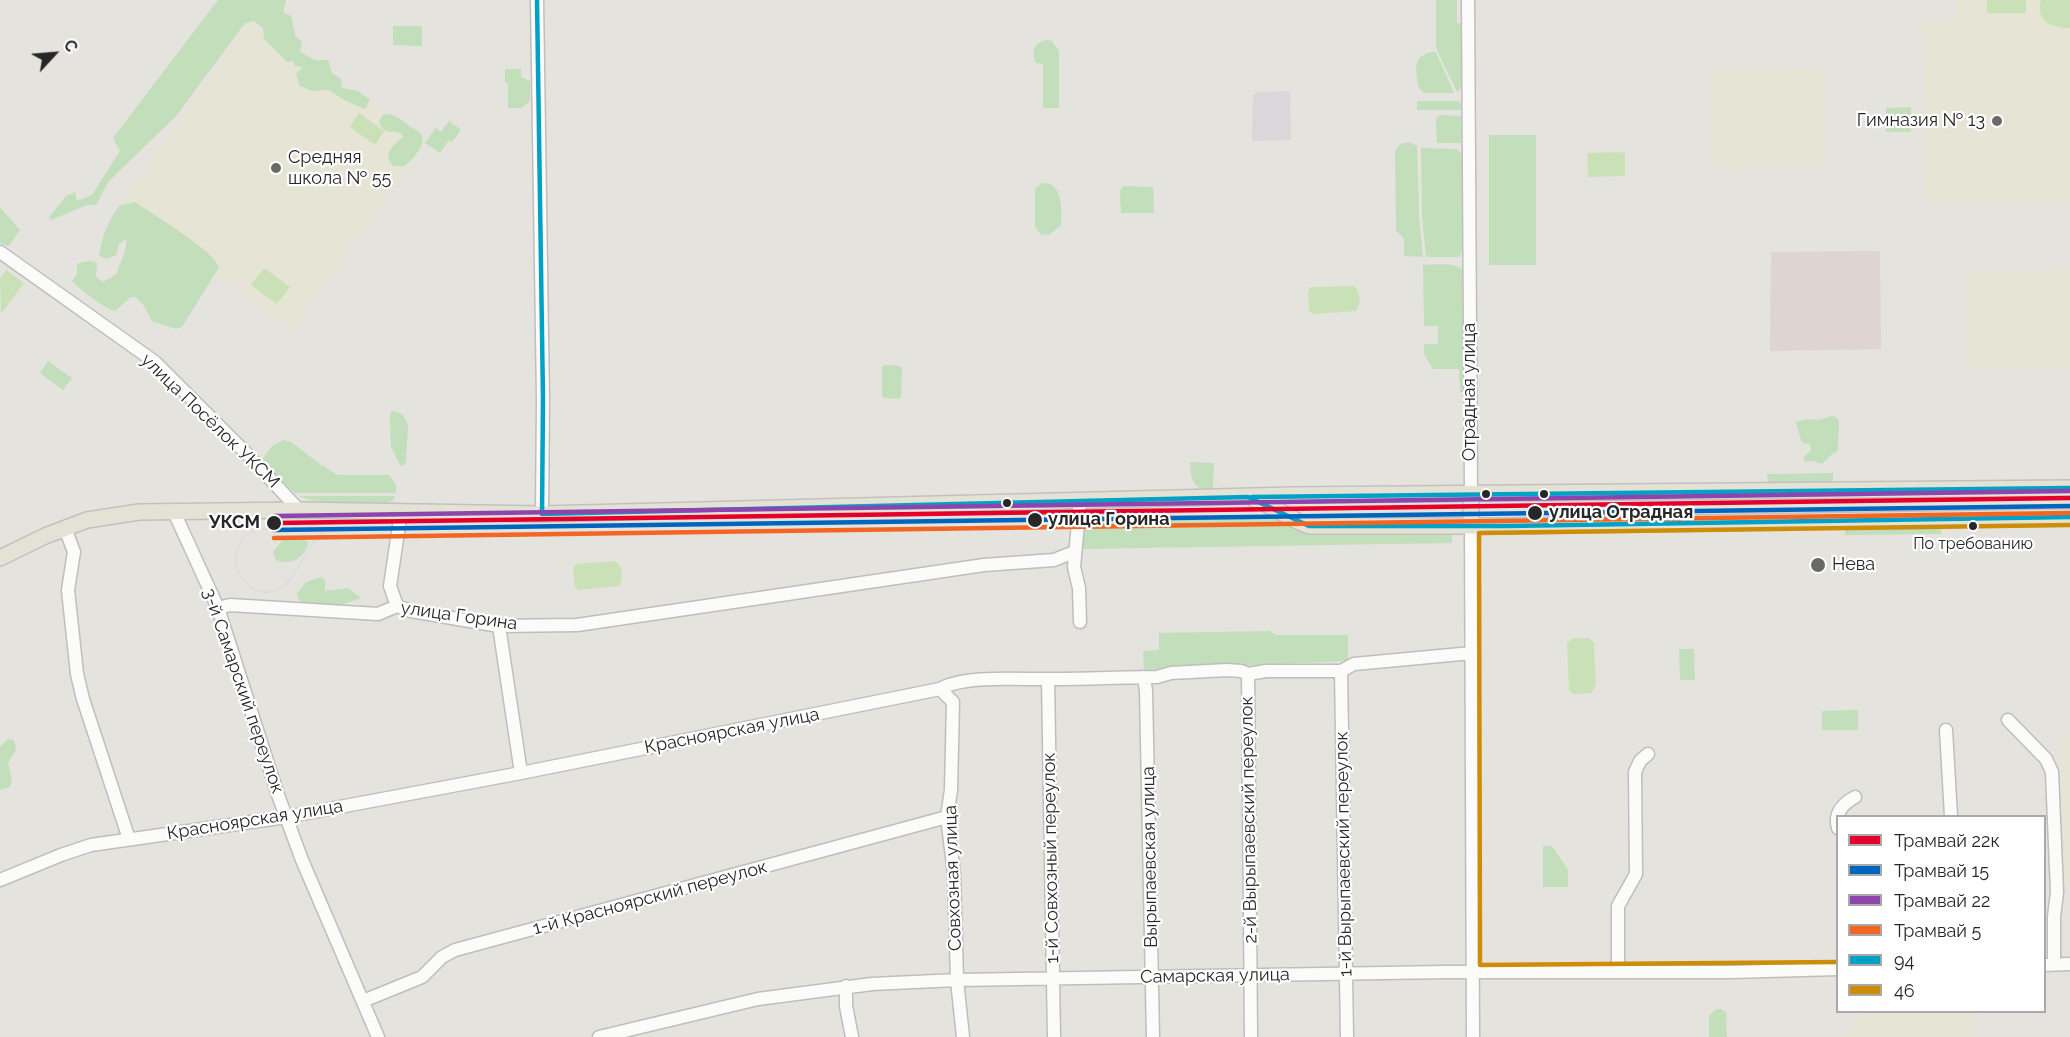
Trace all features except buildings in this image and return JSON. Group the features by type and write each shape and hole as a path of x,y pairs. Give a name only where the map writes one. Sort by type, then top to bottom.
{"main road":[{"path":"0,558 65,528 111,515 139,512 299,510 542,514 1248,497 2070,488"},
{"name":"Отрадная улица","path":"1471,494 1471,526"},
{"path":"1248,497 1266,503 1309,526 1471,526 2070,517"}],"street":[{"path":"537,0 543,399 542,514"},
{"name":"Отрадная улица","path":"1468,0 1471,494"},
{"name":"улица Посёлок УКСМ","path":"0,252 155,362 299,510"},
{"path":"1080,501 1074,552 1080,622"},
{"path":"397,606 390,586 401,512"},
{"name":"3-й Самарский переулок","path":"174,513 218,608 302,860 378,1037"},
{"name":"Отрадная улица","path":"1471,526 1473,1037"},
{"path":"65,528 74,552 68,590 77,674 129,839"},
{"name":"улица Горина","path":"218,608 230,605 378,614 397,606 411,611 499,626 577,625 984,565 1054,560 1074,552"},
{"path":"499,626 521,773"},
{"name":"Красноярская улица","path":"0,880 76,849 129,839 286,817 521,773 967,682 999,679 1157,677 1180,672 1207,673 1233,670 1248,674 1266,671 1341,671 1354,664 1383,660 1472,653"},
{"name":"1-й Вырыпаевский переулок","path":"1341,671 1347,1037"},
{"name":"2-й Вырыпаевский переулок","path":"1248,674 1251,1037"},
{"name":"Вырыпаевская улица","path":"1144,677 1153,1037"},
{"name":"1-й Совхозный переулок","path":"1048,679 1054,1037"},
{"path":"940,689 953,702 967,682"},
{"name":"Совхозная улица","path":"953,702 951,790 947,817 954,873 957,980 963,1037"},
{"path":"2008,720 2046,759 2052,772 2057,892 2049,965 2070,964"},
{"path":"1946,730 1951,815"},
{"path":"1618,972 1618,906 1636,874 1635,772 1640,761 1648,754"},
{"path":"1838,815 1841,806 1855,797"},
{"name":"1-й Красноярский переулок","path":"363,1001 422,977 442,957 455,950 947,817"},
{"name":"Самарская улица","path":"598,1037 633,1033 758,999 846,986 957,980 1836,969"},
{"path":"846,986 846,1006 852,1037"}],"shaded area":[{"name":"Гимназия № 13","path":"1956,0 2070,0 2070,204 1925,203 1923,22 1955,22"},
{"name":"Средняя школа № 55","path":"250,21 424,143 293,329 119,206"},
{"path":"1824,67 1826,167 1714,169 1712,70"},
{"path":"1290,91 1291,140 1252,141 1253,95 1258,92"},
{"path":"1880,251 1881,349 1770,351 1771,252"},
{"path":"2070,270 2070,368 1969,369 1968,271"},
{"path":"2064,737 2070,737 2070,883 2065,883 2060,743"},
{"path":"1862,1013 1976,1013 1977,1016 1973,1037 1844,1037"}],"green space":[{"path":"218,0 286,0 283,12 291,16 295,35 302,42 300,52 315,60 328,60 332,73 341,79 342,88 358,91 370,100 365,109 328,90 312,91 300,86 296,74 303,67 295,66 293,61 287,62 264,39 263,28 254,21 245,23 176,116 109,181 96,205 87,205 51,220 49,217 66,196 75,192 77,201 92,195 120,151 113,138"},
{"path":"1436,0 1457,0 1457,23 1461,23 1461,87 1457,92 1436,48"},
{"path":"1987,0 2026,0 2026,13 1987,13"},
{"path":"2041,0 2070,0 2070,28 2057,27 2046,22 2040,13"},
{"path":"393,26 422,26 422,46 393,45"},
{"path":"1047,40 1052,41 1059,51 1059,108 1043,108 1043,64 1036,63 1034,51 1036,45"},
{"path":"1436,52 1454,93 1424,93 1419,88 1417,63 1423,55"},
{"path":"505,69 521,69 521,77 530,81 530,101 521,108 508,108 508,83 505,83"},
{"path":"1417,101 1457,101 1461,104 1462,110 1417,110"},
{"path":"1911,107 1911,132 1886,132 1886,108"},
{"path":"359,113 384,131 375,145 350,127"},
{"path":"384,114 398,117 421,134 420,147 404,166 394,166 388,158 390,150 403,137 401,133 382,128 379,121"},
{"path":"1441,115 1461,116 1461,143 1437,143 1436,119"},
{"path":"449,121 461,130 452,142 449,140 440,153 425,143 436,128 441,132"},
{"path":"1489,135 1536,135 1536,265 1489,265"},
{"path":"1409,142 1417,146 1423,257 1404,256 1404,239 1396,230 1395,152 1400,144"},
{"path":"1421,148 1456,149 1462,154 1463,251 1459,257 1426,257 1422,215"},
{"path":"1625,152 1625,176 1588,177 1587,153"},
{"path":"1042,183 1054,187 1058,192 1061,205 1061,225 1049,235 1040,234 1035,226 1035,189"},
{"path":"1123,186 1153,187 1154,213 1121,213 1120,190"},
{"path":"135,202 194,242 219,267 182,327 176,329 152,321 136,297 131,297 115,311 111,310 72,281 77,274 77,264 84,262 97,263 96,277 103,282 117,274 126,248 126,239 119,244 116,255 107,259 99,256 102,242 119,206"},
{"path":"0,207 20,230 9,246 0,243"},
{"path":"1423,265 1451,265 1464,272 1465,392 1460,392 1459,369 1433,369 1424,354 1424,344 1438,344 1438,326 1424,326"},
{"path":"264,268 290,287 277,304 251,285"},
{"path":"6,270 24,283 1,314 0,279"},
{"path":"1354,286 1360,298 1356,311 1314,314 1309,311 1308,290 1311,287"},
{"path":"48,361 72,378 63,390 40,373"},
{"path":"885,365 902,368 899,399 882,396 882,367"},
{"path":"394,411 403,415 408,425 406,462 403,466 400,465 391,447 390,416"},
{"path":"1832,416 1839,421 1838,451 1822,464 1812,461 1805,462 1803,457 1811,451 1810,444 1803,443 1801,440 1796,422"},
{"path":"284,440 291,442 320,464 320,467 322,465 337,475 389,475 396,485 396,493 295,493 265,465 262,459 272,446"},
{"path":"1190,462 1214,463 1213,490 1201,489 1194,483"},
{"path":"1833,473 1833,482 1771,483 1768,482 1767,474"},
{"path":"298,496 395,496 393,500 386,503 318,502"},
{"path":"1272,516 1307,535 1452,533 1452,543 1078,549 1083,521"},
{"path":"1845,528 1941,528 1941,534 1845,535"},
{"path":"291,536 307,541 306,549 296,560 282,562 276,560 273,552 284,539"},
{"path":"615,561 622,573 619,586 579,590 575,587 573,568 576,564"},
{"path":"321,577 325,580 325,591 348,588 361,598 334,607 300,602 297,594 306,582"},
{"path":"1270,631 1276,635 1348,635 1348,661 1144,670 1143,651 1159,650 1159,633"},
{"path":"1573,638 1589,638 1594,643 1596,686 1591,693 1573,694 1569,690 1567,643"},
{"path":"1679,649 1694,649 1695,680 1680,680"},
{"path":"1858,710 1858,730 1822,730 1822,711"},
{"path":"8,739 14,740 16,750 8,763 12,781 10,787 0,790 0,747"},
{"path":"1543,846 1552,846 1568,870 1568,887 1543,887"},
{"path":"1716,1009 1726,1012 1727,1037 1709,1037 1709,1016"}],"tram line":[{"name":"22","path":"274,516 2070,491"},
{"name":"22к","path":"274,523 2070,498"},
{"name":"15","path":"274,530 2070,506"},
{"name":"5","path":"274,538 2070,513"},
{"path":"331,522 303,528 256,530 243,539 236,552 239,573 252,588 271,592 281,588 289,581 315,540 323,533 336,528 359,528"}],"transit line":[{"name":"94","path":"537,0 543,399 542,514"},
{"name":"94","path":"1252,497 2070,488"},
{"name":"94","path":"542,514 1248,497 1309,526 1508,526 2070,517"},
{"name":"46","path":"1836,962 1480,965 1479,533 2070,525"}],"place":[{"name":"Гимназия № 13","path":"1997,121"},
{"name":"Средняя школа № 55","path":"276,168"},
{"name":"улица Отрадная","path":"1535,513"},
{"name":"улица Горина","path":"1035,520"},
{"name":"УКСМ","path":"274,523"},
{"name":"По требованию","path":"1973,526"},
{"name":"Нева","path":"1818,565"}]}
